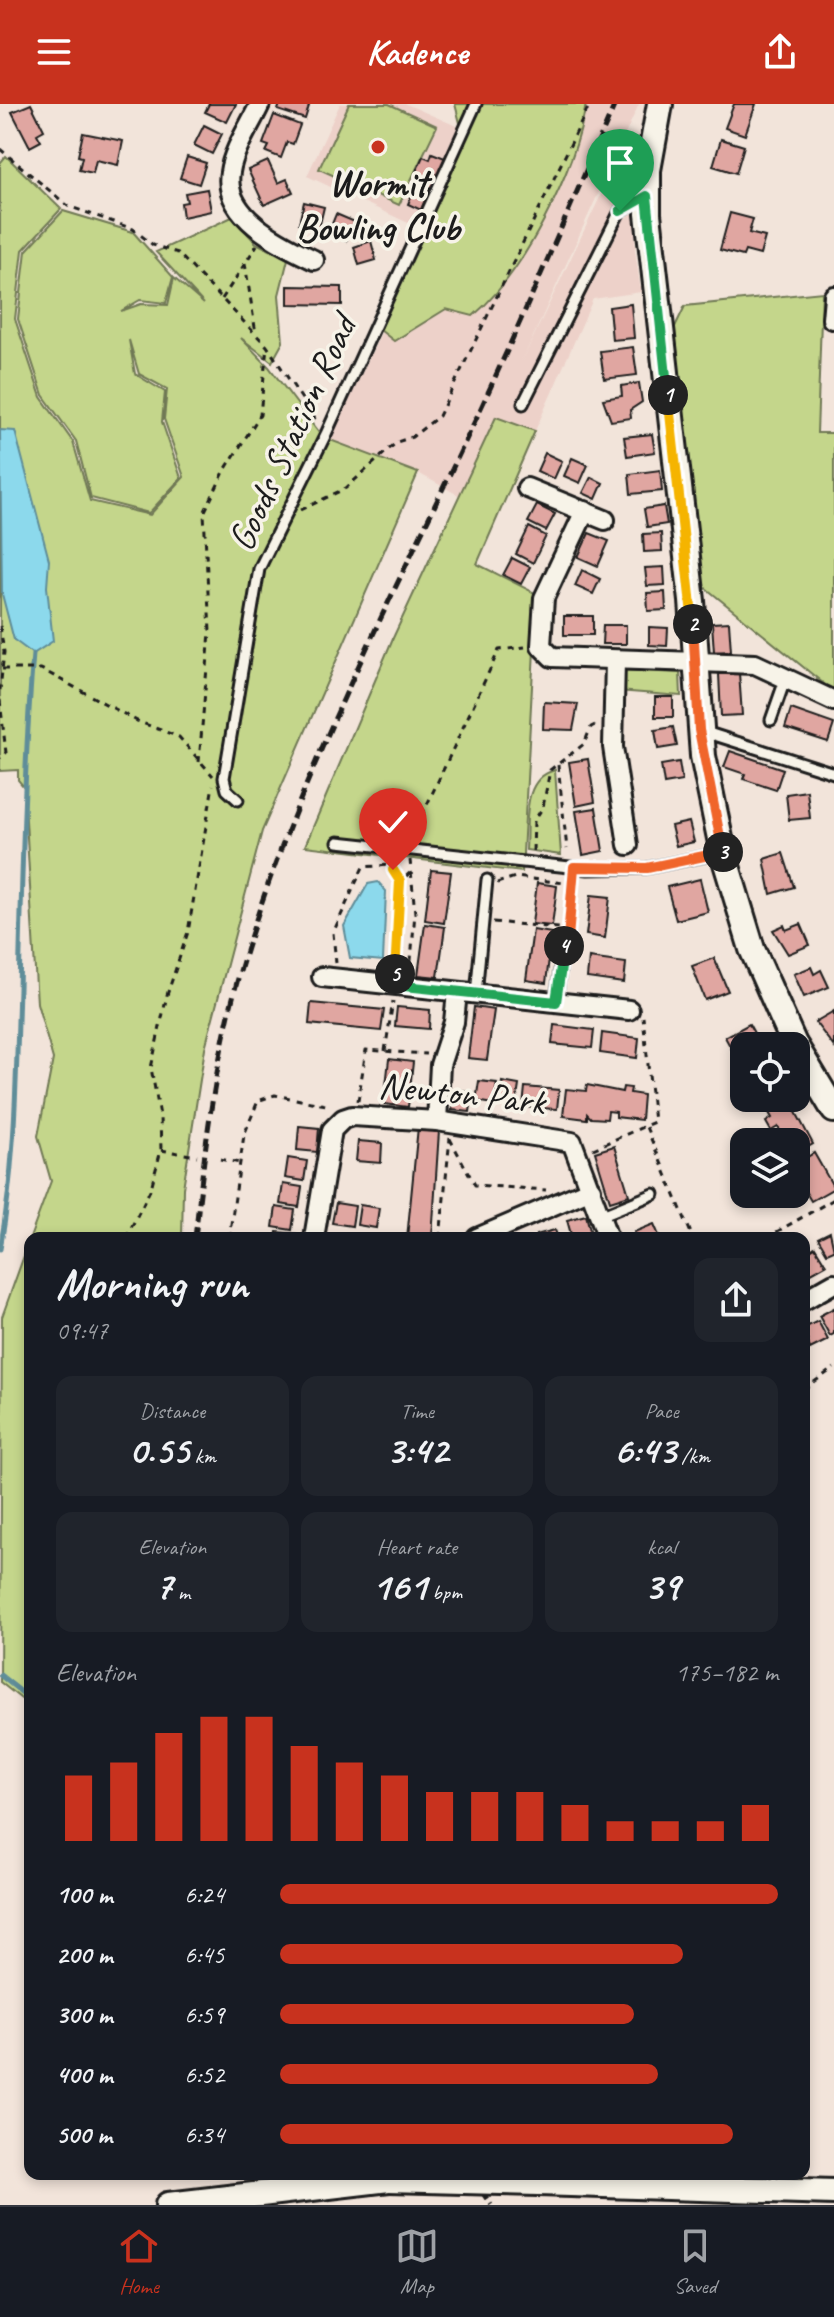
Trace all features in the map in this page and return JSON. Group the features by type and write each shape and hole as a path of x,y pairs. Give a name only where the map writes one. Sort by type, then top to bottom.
{"main road":[{"path":"660,104 651,140 647,196 696,672 699,730 723,853 752,949 790,1032"},
{"path":"810,1070 834,1110"},
{"path":"168,2205 380,2180"},
{"path":"426,2180 834,2192"}],"street":[{"path":"260,104 229,173 234,201 273,240 314,260"},
{"path":"832,319 834,296"},
{"path":"527,488 605,520"},
{"path":"585,511 544,598 541,646 552,657 615,661 696,672 755,664 834,701"},
{"path":"615,661 613,747 628,845"},
{"path":"330,978 629,1010"},
{"path":"446,1127 442,1055 452,1029 457,992"},
{"name":"Newton Park","path":"315,1232 332,1130 343,1119 354,1116 566,1139 572,1142 579,1156 606,1232"},
{"path":"491,1232 591,1189"},
{"path":"810,1297 834,1283"}],"lane":[{"name":"Goods Station Road","path":"227,790 224,778 259,569 326,434 476,104"},
{"path":"523,404 620,211 647,196"},
{"path":"771,720 785,680"},
{"path":"699,730 834,773"},
{"path":"227,790 238,800"},
{"path":"338,842 574,867 647,868 723,853"},
{"path":"476,994 487,880"},
{"path":"556,1002 563,948"},
{"path":"600,1216 654,1194"}],"path":[{"path":"285,513 306,508 346,488 397,442 412,437 439,416 590,104"},
{"path":"0,149 68,206 133,229 153,245 178,253 267,346 326,434"},
{"path":"222,299 247,261 256,335"},
{"path":"199,762 210,632 204,513 225,470 260,415 267,346"},
{"path":"0,626 4,652 0,690"},
{"path":"409,850 416,824 447,765 499,650 541,646"},
{"path":"1,671 41,669 137,721 179,737 227,790"},
{"path":"0,700 6,753 0,758"},
{"path":"532,863 534,821 543,807 544,786 550,770 584,744 591,727 613,716"},
{"path":"558,765 567,849"},
{"path":"129,1232 151,1188 161,1150 160,1116 151,1068 167,995 188,932 214,778"},
{"path":"330,978 333,933 363,867 390,865 400,881 402,986"},
{"path":"563,948 569,929 574,867"},
{"path":"385,1051 402,986 415,913 411,872 400,881"},
{"path":"510,877 573,884"},
{"path":"483,921 569,929"},
{"path":"579,1156 654,1122 642,1009 629,1010"},
{"path":"230,1232 244,1135 258,1101 275,1095 299,1097 354,1116 366,1050 442,1055"},
{"path":"646,1126 690,1232"},
{"path":"446,1127 475,1185 545,1189 571,1197"},
{"path":"440,1232 446,1127"},
{"path":"161,1150 197,1156"},
{"path":"220,1159 240,1163"},
{"path":"776,1232 834,1199"},
{"path":"810,1385 834,1368"}],"shaded area":[{"name":"Wormit Bowling Club","path":"340,104 406,104 461,128 417,227 307,176"},
{"path":"550,104 639,104 522,361 620,155 636,156 635,250 641,292 593,299 535,431 496,417 460,496 418,473 330,440 386,323"}],"green space":[{"name":"Wormit Bowling Club","path":"349,104 389,104 437,126 399,205 319,169"},
{"path":"455,104 586,104 580,131 559,189 511,274 473,316 446,309 394,341 380,330 464,138"},
{"path":"6,156 61,209 23,250 15,319 41,397 73,442 90,501 150,515 184,477 164,419 167,389 139,374 129,340 135,374 165,392 162,422 181,478 149,513 91,498 76,441 43,395 18,319 26,251 63,211 133,232 173,277 166,303 140,300 121,311 141,304 168,305 174,278 204,304 156,252 232,217 256,243 288,259 279,295 283,342 272,362 241,338 269,367 322,437 418,473 262,831 205,1048 183,1188 182,1232 32,1232 51,1181 38,1136 53,1059 37,1003 24,787 18,780 18,770 0,771 0,163"},
{"path":"822,292 817,433 834,433 834,692 702,585 671,335 685,306"},
{"path":"496,417 535,431 477,564 537,594 522,872 305,846 393,638"},
{"path":"619,670 680,673 681,696 618,691"},
{"path":"555,770 561,855 526,850 531,792 536,782"},
{"path":"24,1256 24,1701 0,1682 2,1317"}],"water":[{"path":"0,430 15,431 49,560 47,587 53,641 33,654 14,640 2,594"},
{"path":"378,882 386,891 383,961 350,958 344,926 368,884"}],"building":[{"path":"31,104 44,130 37,134 41,141 30,147 12,112"},
{"path":"209,104 236,104 227,122 205,112"},
{"path":"280,104 309,106 305,119 278,110"},
{"path":"734,104 756,104 745,135 725,128"},
{"path":"274,115 300,125 293,144 287,142 281,158 266,152 269,146 263,144"},
{"path":"204,125 222,134 212,154 194,145"},
{"path":"83,133 123,141 118,165 96,160 93,173 79,170 82,157 78,156"},
{"path":"721,139 744,146 736,173 713,166"},
{"path":"432,153 445,158 432,188 417,182 421,174 416,172 423,156 430,159"},
{"path":"187,157 206,163 199,184 180,178"},
{"path":"268,161 278,183 287,179 293,192 264,205 248,170"},
{"path":"417,182 430,188 421,210 408,204"},
{"path":"207,189 211,211 183,217 181,203 187,202 185,193"},
{"path":"304,202 324,207 319,228 299,223"},
{"path":"730,213 753,219 749,233 765,237 760,255 745,251 743,256 720,250"},
{"path":"336,214 355,222 346,241 328,234"},
{"path":"371,241 376,260 359,265 354,247"},
{"path":"288,286 342,287 342,305 288,304"},
{"path":"631,304 634,338 612,340 609,307"},
{"path":"633,347 637,375 604,379 600,351"},
{"path":"639,383 642,402 630,410 631,418 611,421 603,399 622,396 621,386"},
{"path":"652,434 655,452 627,456 624,437"},
{"path":"545,453 562,461 554,479 537,471"},
{"path":"572,458 588,465 580,483 564,476"},
{"path":"660,470 662,491 631,494 629,474"},
{"path":"591,477 603,483 596,499 583,493"},
{"path":"537,505 555,514 546,531 528,522"},
{"path":"664,506 667,524 647,527 644,509"},
{"path":"529,527 546,536 533,563 516,554"},
{"path":"589,533 609,541 598,566 578,557"},
{"path":"661,533 662,551 644,552 643,534"},
{"path":"512,558 530,567 521,584 503,575"},
{"path":"664,567 665,585 647,586 645,568"},
{"path":"582,570 600,579 593,594 575,586"},
{"path":"665,592 666,610 648,611 647,593"},
{"path":"564,616 593,616 593,635 564,635"},
{"path":"729,622 731,651 714,652 712,623"},
{"path":"603,625 626,625 626,644 602,644"},
{"path":"649,627 668,628 667,646 649,645"},
{"path":"739,673 742,715 721,716 719,674"},
{"path":"655,697 673,697 673,717 655,717"},
{"path":"544,702 578,704 573,730 543,729"},
{"path":"791,709 834,724 828,742 785,728"},
{"path":"673,727 677,746 658,749 655,730"},
{"path":"730,751 783,769 776,790 743,779 745,774 724,767"},
{"path":"588,759 595,802 576,806 569,762"},
{"path":"679,762 682,781 664,784 661,765"},
{"path":"807,791 810,818 789,820 786,794"},
{"path":"596,808 603,851 583,855 576,811"},
{"path":"689,822 694,842 676,846 671,826"},
{"path":"783,853 794,887 771,894 764,859"},
{"path":"431,870 451,872 444,923 425,920"},
{"path":"700,879 708,912 676,920 667,887"},
{"path":"537,883 557,886 552,926 532,924"},
{"path":"591,895 610,897 605,938 586,935"},
{"path":"425,924 445,927 438,977 418,975"},
{"path":"801,924 810,945 788,954 773,930 784,925 786,930"},
{"path":"533,930 552,933 546,983 526,980"},
{"path":"589,958 626,963 624,983 587,978"},
{"path":"714,958 728,991 705,1000 692,966"},
{"path":"811,967 814,974 821,970 829,987 804,997 794,974"},
{"path":"311,1003 384,1010 381,1031 309,1024"},
{"path":"397,1007 430,1010 429,1029 395,1026"},
{"path":"474,1007 494,1010 487,1060 468,1058"},
{"path":"834,1011 834,1047 815,1022"},
{"path":"749,1024 753,1032 734,1032"},
{"path":"554,1025 594,1030 592,1048 552,1044"},
{"path":"602,1033 639,1038 637,1058 600,1053"},
{"path":"389,1059 413,1062 408,1107 384,1104"},
{"path":"479,1081 497,1083 494,1104 476,1101"},
{"path":"502,1082 519,1085 516,1105 499,1103"},
{"path":"587,1085 622,1092 623,1087 631,1088 630,1093 643,1095 641,1120 616,1117 616,1112 608,1111 607,1119 591,1118 587,1114 587,1119 563,1116 566,1089 586,1091"},
{"path":"525,1087 559,1090 557,1109 523,1107"},
{"path":"455,1089 473,1092 470,1112 452,1110"},
{"path":"769,1112 796,1112 804,1128 769,1128 766,1122 772,1118"},
{"path":"299,1126 319,1128 317,1152 297,1150"},
{"path":"418,1127 439,1131 432,1232 408,1232"},
{"path":"358,1141 382,1143 381,1163 356,1161"},
{"path":"614,1146 629,1195 610,1201 595,1152"},
{"path":"814,1153 834,1188 811,1201 810,1199 810,1155"},
{"path":"288,1158 307,1161 304,1181 285,1178"},
{"path":"283,1184 302,1187 299,1207 280,1204"},
{"path":"336,1203 355,1206 352,1226 332,1223"},
{"path":"360,1205 379,1208 376,1228 357,1225"},
{"path":"276,1207 295,1210 292,1230 273,1227"},
{"path":"586,1215 590,1232 570,1232 567,1220"},
{"path":"654,1224 657,1232 634,1232"},
{"path":"830,1232 834,1250 827,1253 818,1238"},
{"path":"815,1247 826,1265 810,1274 810,1250"},
{"path":"834,1308 834,1334 830,1336 819,1316"},
{"path":"818,1321 828,1340 810,1349 810,1325"}],"waterway":[{"path":"0,1249 14,1119 25,779 33,654"},
{"path":"0,1675 24,1694"}],"railway":[{"path":"196,1232 207,1134 226,1029 243,961 287,833 340,707 497,373 615,104"},
{"path":"474,2180 491,2205"}],"place":[{"name":"Wormit Bowling Club","path":"378,147"}],"route":[{"path":"393,870 400,881 397,884 395,985 556,1002 563,948 568,938 574,867 647,868 723,853 699,730 692,601 647,196 620,211"}]}
